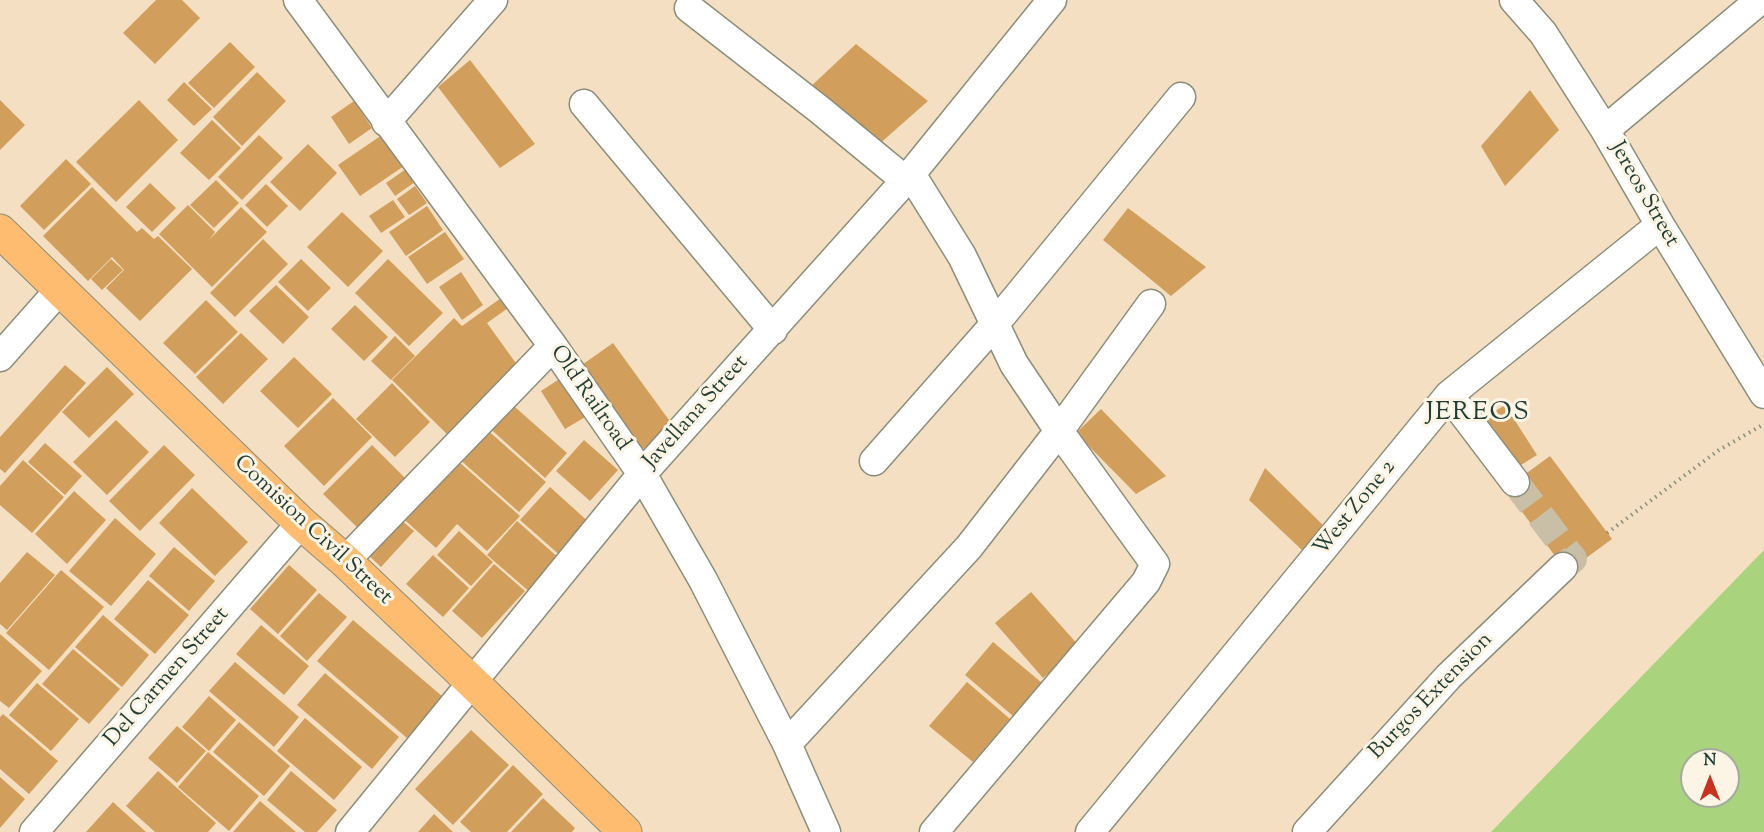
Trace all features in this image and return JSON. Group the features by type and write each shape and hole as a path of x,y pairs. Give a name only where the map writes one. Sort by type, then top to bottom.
{"main road":[{"name":"Comision Civil Street","path":"0,231 302,524 345,561 472,682 625,832"}],"street":[{"name":"Old Railroad","path":"298,0 553,346 642,474 703,580 787,744 826,832"},
{"path":"386,122 493,0"},
{"name":"Javellana Street","path":"350,832 642,474 908,177 1052,0"},
{"name":"Jereos Street","path":"1514,0 1543,33 1605,130 1660,225 1764,394"},
{"path":"1605,130 1760,0"},
{"path":"689,8 908,177 962,256 1014,364 1155,564 1146,582 934,832"},
{"path":"874,460 994,325 1180,97"},
{"path":"585,104 773,330"},
{"name":"West Zone 2","path":"1090,832 1449,395 1660,225"},
{"path":"0,357 61,288"},
{"path":"787,744 969,547 1059,430 1151,304"},
{"path":"345,561 553,346"},
{"path":"1449,395 1515,482"},
{"name":"Del Carmen Street","path":"34,832 302,524"},
{"name":"Burgos Extension","path":"1307,832 1449,676 1563,567"}],"path":[{"path":"1607,533 1719,450 1764,424"}],"green space":[{"path":"1764,550 1764,832 1491,832"}],"building":[{"path":"156,0 182,0 200,18 155,64 123,33"},
{"path":"230,42 255,67 214,108 188,83"},
{"path":"856,44 928,101 877,146 829,98 807,90"},
{"path":"470,60 535,144 500,168 438,87"},
{"path":"257,72 286,101 242,146 213,117"},
{"path":"184,82 212,109 194,126 167,100"},
{"path":"1530,90 1559,130 1505,186 1481,146"},
{"path":"0,100 25,125 0,150"},
{"path":"139,100 178,140 116,202 76,162"},
{"path":"354,101 372,128 349,144 331,117"},
{"path":"212,120 241,148 209,180 180,153"},
{"path":"259,135 283,158 242,200 218,177"},
{"path":"382,135 404,166 360,196 338,165"},
{"path":"308,144 337,173 300,211 270,182"},
{"path":"66,159 91,184 44,230 20,206"},
{"path":"406,169 415,182 395,196 386,183"},
{"path":"216,180 239,203 214,228 190,205"},
{"path":"150,183 176,208 152,232 126,207"},
{"path":"266,184 288,206 267,227 245,205"},
{"path":"415,186 427,203 409,215 397,199"},
{"path":"92,187 137,232 142,228 154,239 158,236 192,269 140,321 106,288 124,270 112,257 88,281 43,236"},
{"path":"393,200 405,217 381,233 369,216"},
{"path":"188,205 215,232 209,240 241,207 267,232 212,287 159,234"},
{"path":"427,206 443,230 406,256 389,232"},
{"path":"1128,208 1206,267 1171,296 1103,240"},
{"path":"342,212 383,251 348,287 307,247"},
{"path":"445,232 464,259 427,284 408,257"},
{"path":"263,239 288,264 235,317 210,293"},
{"path":"111,259 123,270 102,290 91,279"},
{"path":"301,259 331,288 308,311 278,282"},
{"path":"388,259 443,313 409,346 355,293"},
{"path":"461,272 483,305 462,320 439,287"},
{"path":"276,285 309,317 283,344 249,311"},
{"path":"501,298 508,308 487,323 523,373 454,441 392,380 454,318 462,326"},
{"path":"206,300 238,332 195,374 163,343"},
{"path":"355,305 388,337 364,361 331,329"},
{"path":"241,333 268,359 223,404 196,377"},
{"path":"395,336 415,356 391,380 371,361"},
{"path":"613,343 674,427 640,451 579,367"},
{"path":"294,357 332,394 298,428 260,391"},
{"path":"65,365 86,383 5,473 0,469 0,437"},
{"path":"107,367 134,394 89,438 62,412"},
{"path":"561,378 587,416 565,429 541,391"},
{"path":"392,383 430,422 395,457 356,419"},
{"path":"333,398 372,437 324,486 284,446"},
{"path":"507,400 567,453 545,478 485,424"},
{"path":"1505,405 1537,455 1513,470 1481,420"},
{"path":"1101,409 1166,476 1136,494 1076,433"},
{"path":"116,420 149,452 107,495 73,462"},
{"path":"484,427 546,482 519,512 457,457"},
{"path":"584,440 618,470 590,501 556,471"},
{"path":"45,443 82,476 65,495 28,462"},
{"path":"164,445 195,475 140,531 109,501"},
{"path":"372,445 413,486 364,534 323,494"},
{"path":"1550,456 1612,539 1567,572 1505,489"},
{"path":"23,460 64,497 32,533 0,505 0,486"},
{"path":"458,461 520,516 487,551 457,524 436,548 397,513"},
{"path":"1265,468 1327,529 1303,551 1249,500"},
{"path":"550,487 592,525 563,558 520,520"},
{"path":"192,488 248,542 215,576 159,523"},
{"path":"74,491 106,520 67,564 35,534"},
{"path":"394,514 414,531 381,567 362,549"},
{"path":"115,518 156,554 111,606 69,571"},
{"path":"517,521 561,560 531,593 487,555"},
{"path":"459,531 493,562 471,586 437,555"},
{"path":"174,547 215,581 189,611 149,576"},
{"path":"27,552 55,575 7,630 0,624 0,583"},
{"path":"433,555 469,588 443,617 406,584"},
{"path":"494,564 525,591 482,638 452,611"},
{"path":"289,565 317,590 278,634 250,609"},
{"path":"61,570 104,607 49,670 6,633"},
{"path":"148,580 189,615 155,654 114,619"},
{"path":"1031,592 1080,647 1043,678 995,623"},
{"path":"319,593 347,617 307,661 280,636"},
{"path":"103,615 149,655 122,687 75,647"},
{"path":"353,620 443,697 407,738 317,661"},
{"path":"261,625 309,666 284,695 236,654"},
{"path":"0,634 42,671 9,708 0,701"},
{"path":"993,642 1042,683 1013,716 965,675"},
{"path":"73,649 120,689 89,724 42,684"},
{"path":"235,662 299,717 274,747 209,691"},
{"path":"325,673 399,737 372,769 297,705"},
{"path":"967,682 1010,719 973,762 929,726"},
{"path":"37,683 79,719 51,751 9,715"},
{"path":"209,696 236,720 209,751 182,727"},
{"path":"3,714 58,761 29,794 0,769 0,717"},
{"path":"305,718 362,767 334,800 277,751"},
{"path":"239,722 290,766 264,796 213,752"},
{"path":"177,726 206,751 177,783 148,758"},
{"path":"471,730 509,765 453,825 415,789"},
{"path":"208,752 259,796 229,831 178,787"},
{"path":"513,765 543,794 507,832 471,832 460,822"},
{"path":"158,771 216,823 208,832 155,832 126,806"},
{"path":"291,771 337,810 317,832 305,832 267,800"},
{"path":"0,777 25,799 0,828"},
{"path":"543,798 575,828 572,832 511,832"},
{"path":"260,801 296,832 233,832"},
{"path":"113,802 146,832 86,832"},
{"path":"434,814 453,832 418,832"}],"tunnel":[{"path":"1515,482 1573,559 1563,567"}],"district":[{"name":"JEREOS","path":"1478,415"}]}
